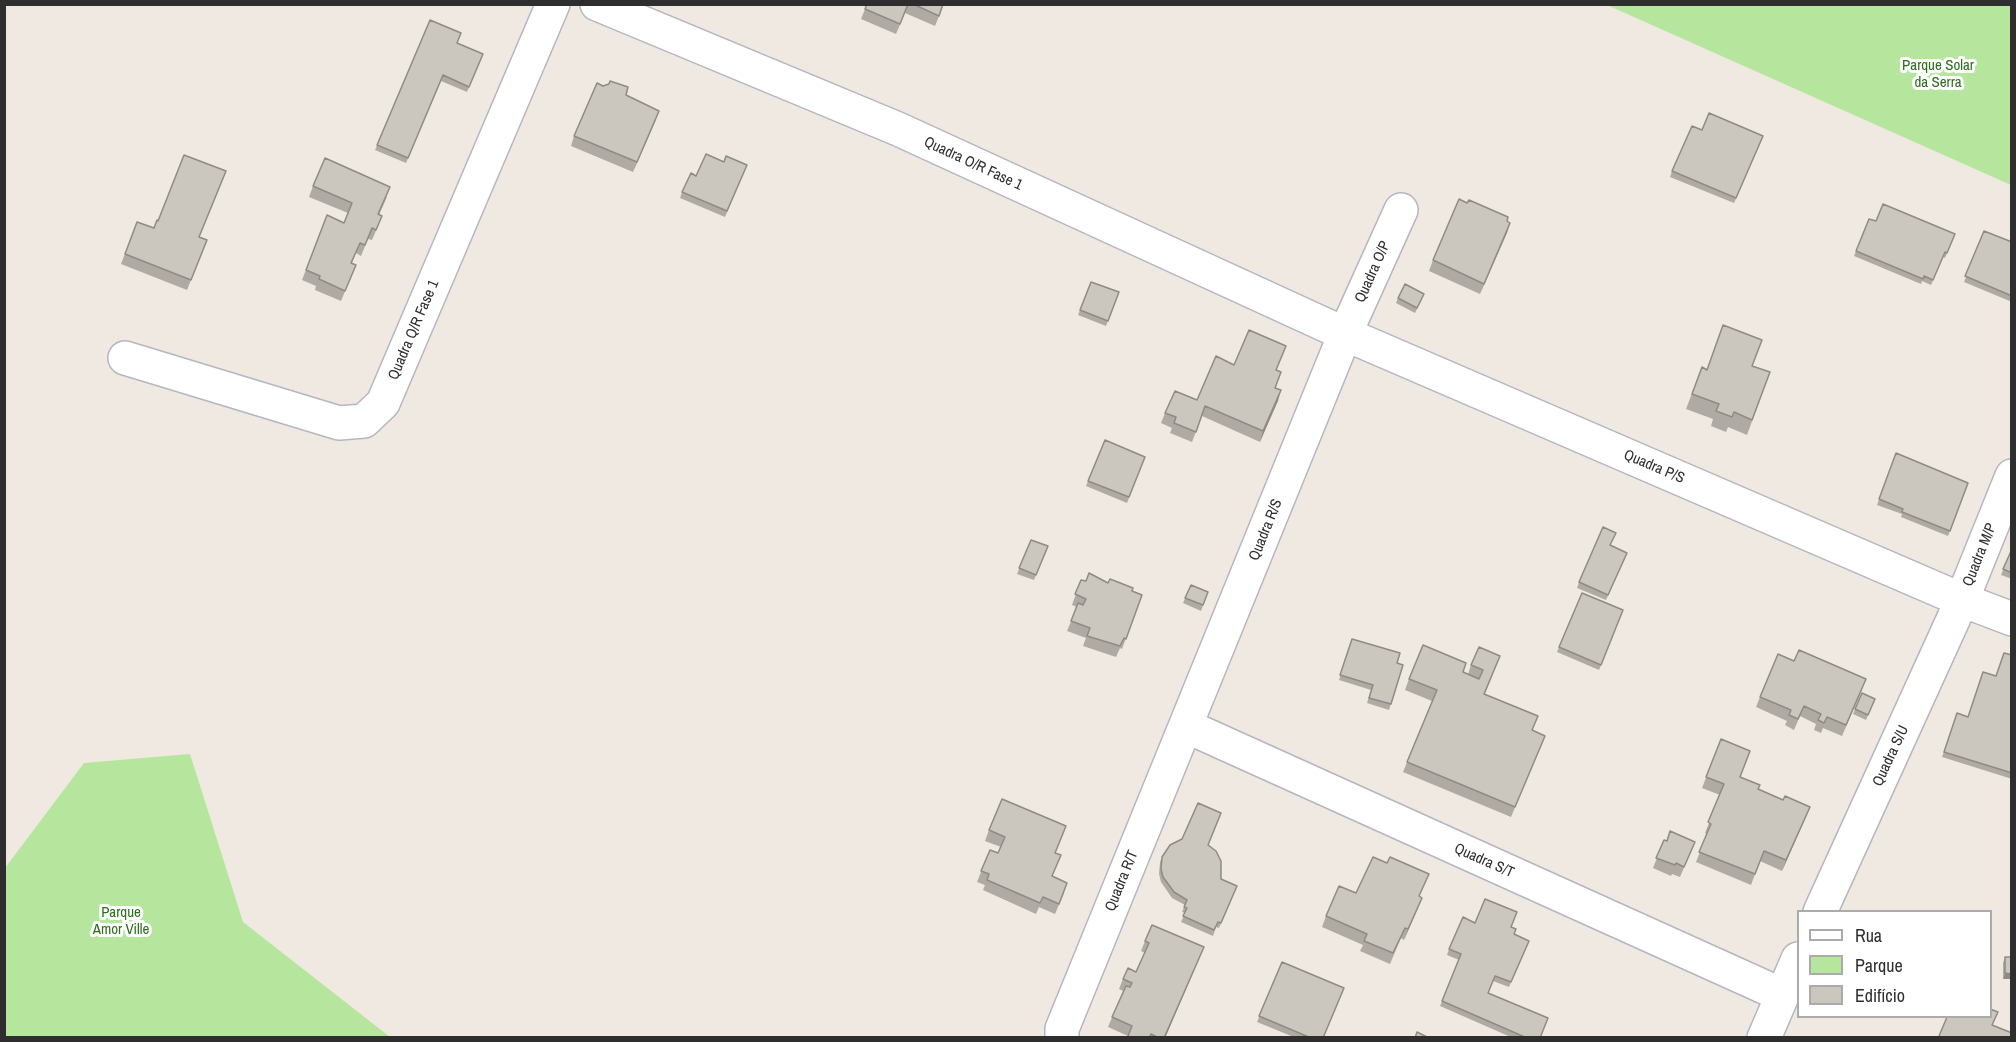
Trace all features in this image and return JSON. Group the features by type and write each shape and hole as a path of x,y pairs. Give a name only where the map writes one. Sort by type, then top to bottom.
{"street":[{"name":"Quadra Q/R Fase 1","path":"125,357 339,423 364,421 383,403 553,4"},
{"name":"Quadra O/R Fase 1","path":"597,4 897,129 1345,334"},
{"name":"Quadra O/P","path":"1345,334 1401,210"},
{"name":"Quadra P/S","path":"1345,334 1962,600 2012,619"},
{"name":"Quadra R/S","path":"1186,726 1345,334"},
{"name":"Quadra M/P","path":"1962,600 2012,476"},
{"name":"Quadra S/U","path":"1821,910 1962,600"},
{"name":"Quadra S/T","path":"1186,726 1782,995"},
{"name":"Quadra R/T","path":"1062,1038 1062,1029 1186,726"},
{"path":"1764,1038 1797,961"}],"green space":[{"name":"Parque Solar da Serra","path":"1607,5 2011,5 2011,185"},
{"name":"Parque Amor Ville","path":"190,754 243,922 390,1037 5,1037 5,868 84,763"}],"building":[{"path":"867,4 908,4 900,24 865,9"},
{"path":"913,4 943,4 939,16"},
{"path":"430,20 461,33 457,43 483,54 469,87 443,75 408,158 377,145"},
{"path":"610,81 628,87 626,95 659,111 637,162 574,136 597,83 603,86 609,84"},
{"path":"1709,113 1763,136 1736,198 1672,171 1692,126 1702,130"},
{"path":"706,154 724,162 726,156 747,165 727,211 682,192 691,173 696,176"},
{"path":"184,155 226,171 199,237 207,240 191,280 125,254 137,222 154,228"},
{"path":"325,158 390,187 378,214 382,216 376,230 372,228 365,245 360,243 351,263 356,265 345,291 306,270 327,215 344,223 352,203 313,186"},
{"path":"1459,199 1467,203 1469,200 1508,217 1507,221 1510,223 1484,284 1433,260"},
{"path":"1883,204 1955,234 1933,280 1924,276 1923,279 1856,251 1869,219 1876,221"},
{"path":"1984,231 2012,242 2012,296 1965,276"},
{"path":"1091,282 1119,292 1108,321 1080,310"},
{"path":"1405,284 1424,294 1417,308 1398,298"},
{"path":"1723,325 1762,340 1752,366 1770,372 1752,420 1734,412 1732,417 1716,411 1719,404 1692,394 1702,367 1707,370"},
{"path":"1249,330 1286,346 1276,370 1281,372 1275,388 1281,390 1263,431 1205,406 1196,432 1174,423 1176,417 1165,413 1175,391 1197,400 1216,356 1234,365"},
{"path":"1105,440 1145,457 1129,497 1088,481"},
{"path":"1896,453 1968,483 1950,531 1902,512 1903,509 1879,499"},
{"path":"1603,527 1616,533 1610,545 1627,553 1608,595 1579,582"},
{"path":"1031,540 1048,546 1036,575 1019,568"},
{"path":"2012,549 2012,573 2003,569"},
{"path":"1089,573 1108,583 1110,579 1133,588 1132,591 1142,595 1126,639 1124,638 1120,646 1087,636 1090,628 1071,621 1078,603 1083,605 1086,599 1075,594 1081,580 1086,581"},
{"path":"1191,585 1208,592 1203,605 1185,598"},
{"path":"1582,593 1623,610 1601,665 1559,647"},
{"path":"1352,639 1400,653 1397,663 1403,665 1391,704 1369,698 1373,685 1340,675"},
{"path":"1423,645 1466,663 1463,672 1479,679 1483,670 1471,665 1479,647 1500,656 1484,694 1538,716 1532,730 1545,736 1515,807 1407,762 1437,690 1409,679"},
{"path":"1799,650 1866,679 1846,725 1827,717 1824,723 1818,720 1821,714 1804,706 1798,719 1789,715 1791,710 1760,697 1778,654 1794,661"},
{"path":"2004,653 2012,655 2012,773 1944,752 1957,713 1968,717 1983,672 1996,676"},
{"path":"1862,693 1875,699 1868,715 1855,709"},
{"path":"1721,739 1750,751 1740,777 1760,785 1758,789 1783,800 1785,796 1810,807 1786,860 1764,851 1755,874 1699,852 1711,824 1708,822 1724,784 1706,777"},
{"path":"1002,799 1066,826 1055,853 1061,855 1052,876 1067,883 1059,904 1043,897 1040,903 987,880 989,874 981,871 990,850 998,853 1005,837 989,830"},
{"path":"1198,803 1221,813 1208,845 1216,851 1221,861 1221,879 1237,886 1221,923 1218,922 1214,930 1183,916 1187,908 1184,907 1187,900 1174,892 1163,877 1161,869 1162,857 1170,845 1182,839"},
{"path":"1670,831 1695,842 1684,867 1656,858 1664,840 1667,841"},
{"path":"1373,857 1387,863 1390,857 1429,874 1419,896 1422,898 1408,929 1405,928 1393,953 1364,941 1367,934 1326,916 1339,886 1356,893"},
{"path":"1485,899 1517,912 1511,927 1516,929 1514,934 1529,941 1511,982 1495,976 1488,993 1548,1018 1540,1038 1527,1038 1442,1001 1461,954 1449,949 1463,917 1475,923"},
{"path":"1152,925 1204,947 1164,1038 1151,1034 1149,1038 1132,1038 1128,1036 1132,1026 1112,1017 1126,986 1130,987 1132,983 1123,979 1128,968 1136,972 1149,943 1145,941"},
{"path":"2005,957 2012,957 2012,974 2005,973"},
{"path":"1282,962 1344,988 1323,1038 1311,1038 1259,1016"},
{"path":"1992,1010 1998,1012 1992,1025 2012,1033 2012,1038 1941,1038 1939,1036 1947,1018 1992,1018"},
{"path":"1417,1032 1429,1038 1415,1038"}]}
